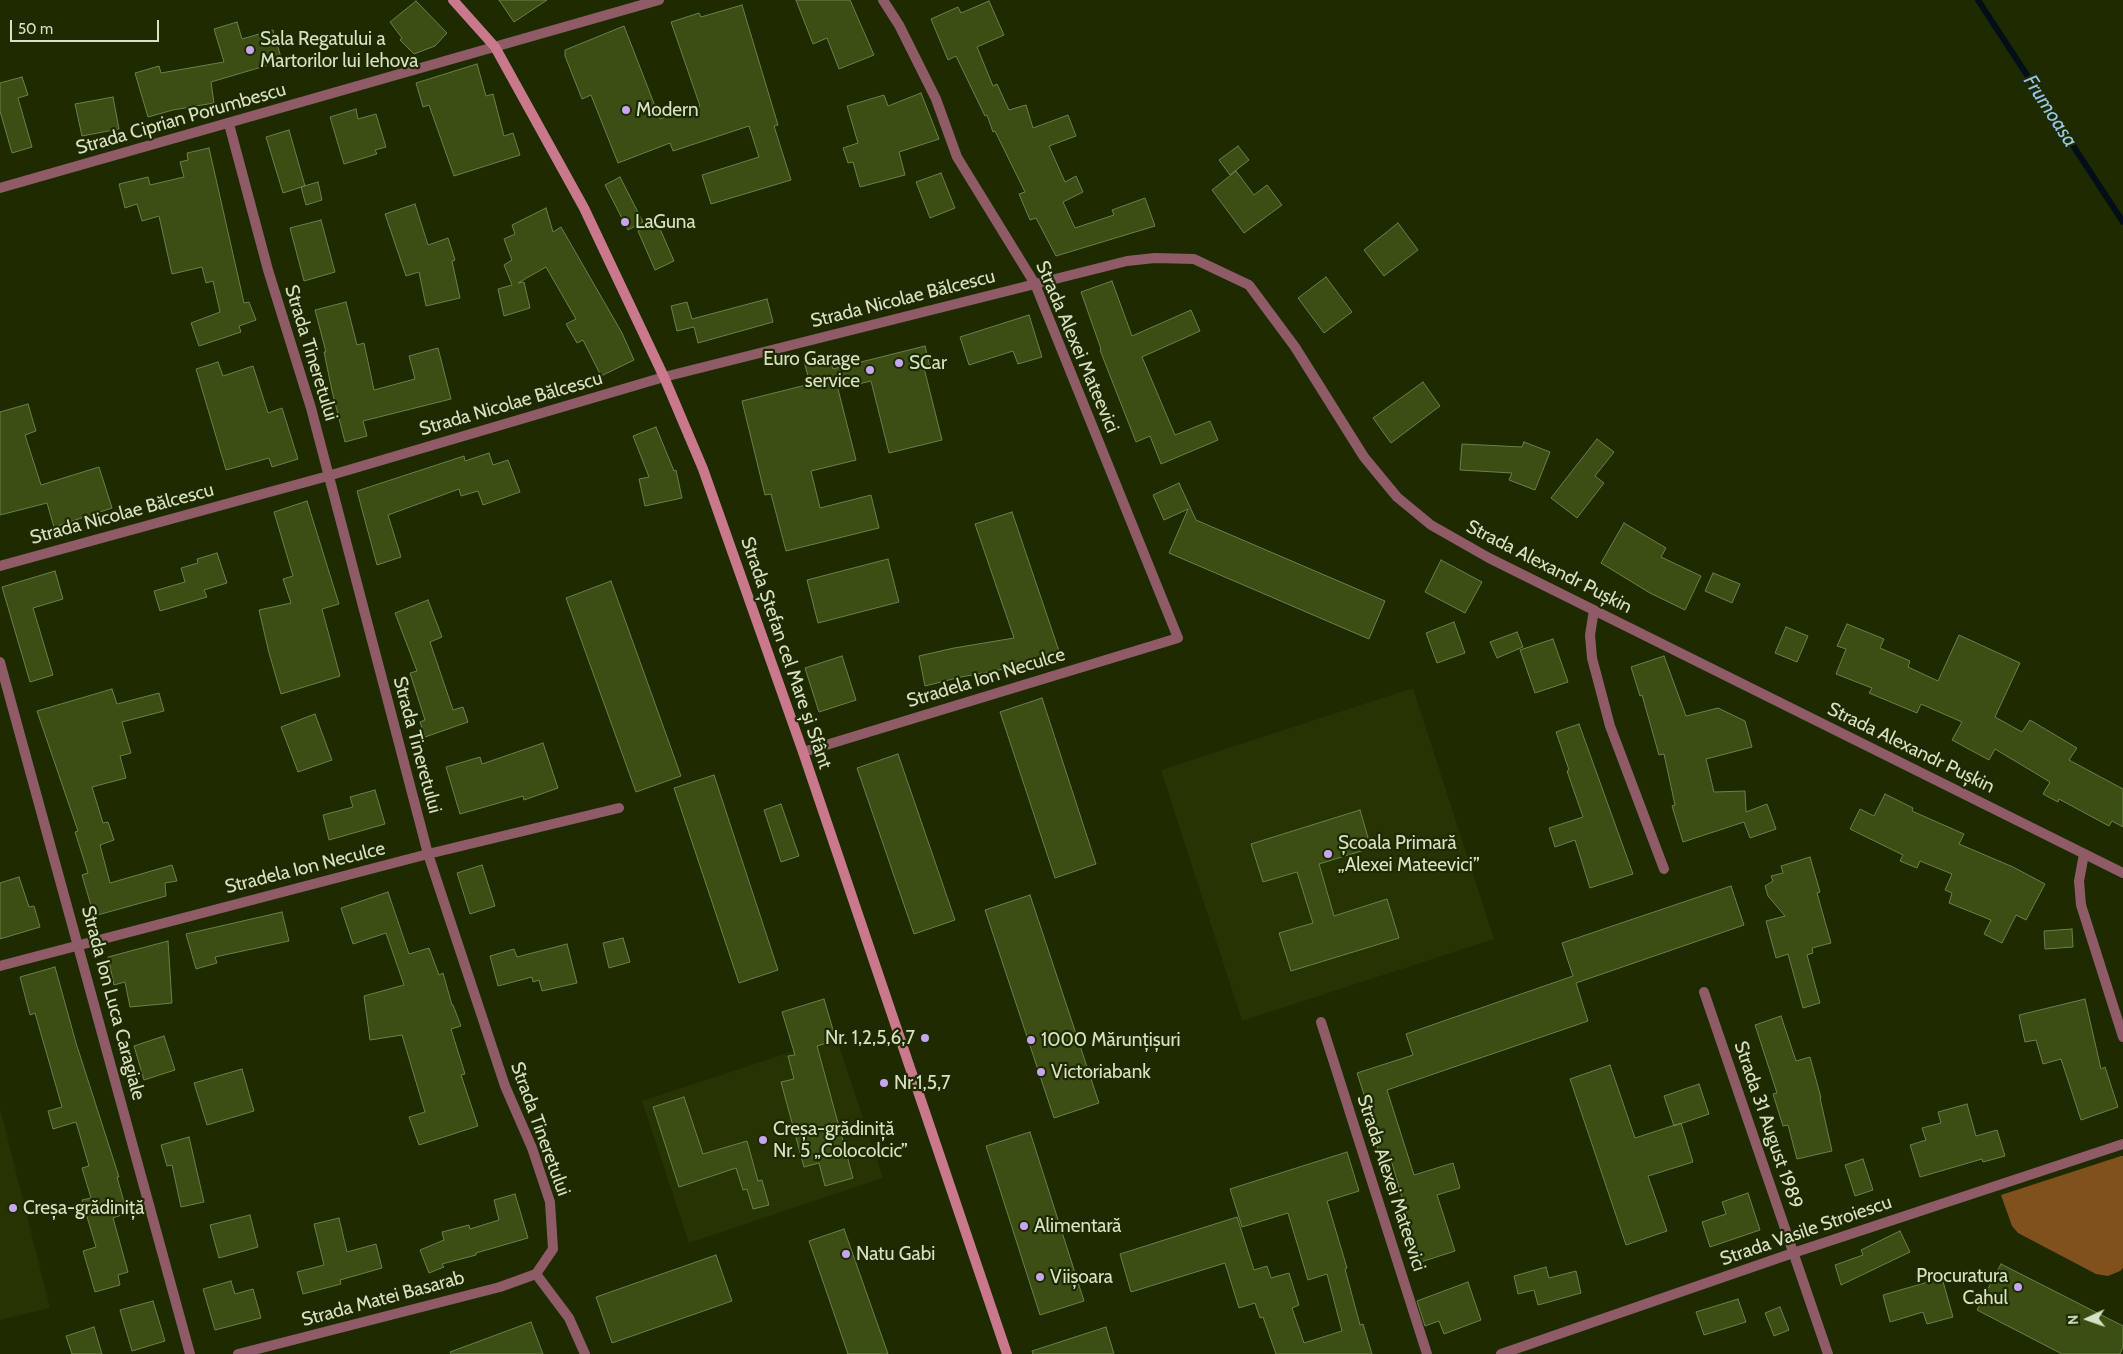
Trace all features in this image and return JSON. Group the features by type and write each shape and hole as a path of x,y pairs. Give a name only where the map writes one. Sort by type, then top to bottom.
{"main road":[{"name":"Strada Ștefan cel Mare și Sfânt","path":"452,0 495,48 584,208 664,377 703,469 803,752 1007,1354"}],"street":[{"name":"Strada Ciprian Porumbescu","path":"0,188 660,0"},
{"name":"Strada Alexei Mateevici","path":"882,0 899,25 936,100 965,171 1035,284 1178,638"},
{"name":"Strada Tineretului","path":"230,124 268,270 311,408 428,854 505,1086 532,1148 550,1202 553,1249 536,1274"},
{"name":"Strada Alexandr Pușkin","path":"1035,284 1127,261 1155,258 1194,259 1249,286 1296,347 1364,457 1397,497 1431,525 1489,558 2123,873"},
{"name":"Strada Nicolae Bălcescu","path":"0,566 328,476 664,377 1035,284"},
{"path":"1594,610 1590,635 1592,658 1610,726 1664,869"},
{"name":"Stradela Ion Neculce","path":"803,752 1178,638"},
{"name":"Strada Ion Luca Caragiale","path":"0,662 79,944 190,1354"},
{"name":"Stradela Ion Neculce","path":"0,966 428,854 619,808"},
{"path":"2084,854 2079,882 2081,905 2123,1038"},
{"name":"Strada 31 August 1989","path":"1704,992 1828,1354"},
{"name":"Strada Alexei Mateevici","path":"1321,1022 1427,1354"},
{"name":"Strada Vasile Stroiescu","path":"1501,1354 1793,1253 2123,1144"},
{"path":"536,1274 569,1318 585,1354"},
{"name":"Strada Matei Basarab","path":"238,1354 490,1289 536,1274"}],"shaded area":[{"name":"Școala Primară „Alexei Mateevici”","path":"1413,688 1494,939 1242,1021 1161,770"},
{"name":"Creșa-grădiniță Nr. 5 „Colocolcic”","path":"836,1037 883,1178 689,1243 642,1101"},
{"name":"Creșa-grădiniță","path":"0,1108 50,1308 0,1320"},
{"path":"2123,1156 2123,1268 2120,1271 2108,1276 2096,1274 2018,1233 2012,1226 2001,1195"}],"building":[{"path":"499,0 547,0 514,22"},
{"path":"796,0 850,0 874,55 839,69 827,38 813,44"},
{"path":"416,1 447,33 435,46 414,54 400,40 402,38 390,22"},
{"path":"989,1 1004,35 977,47 993,86 997,84 1009,110 1026,105 1033,128 1068,115 1076,136 1049,146 1065,182 1076,176 1083,192 1063,202 1075,228 1114,215 1112,210 1145,198 1155,226 1056,256 1036,218 1030,220 1019,194 1025,192 995,131 993,132 987,115 985,116 956,56 948,60 931,19 958,7 961,13"},
{"path":"742,5 778,125 774,126 791,180 711,204 702,175 759,157 749,126 673,151 670,143 618,163 591,95 582,99 565,56 565,50 624,26 660,119 700,106 671,22 699,13 701,17"},
{"path":"237,22 242,39 273,30 282,61 211,82 214,103 173,110 148,117 135,73 159,66 161,73 224,62 214,29"},
{"path":"477,64 486,96 493,94 504,136 513,133 520,155 454,176 429,105 423,107 416,83"},
{"path":"22,77 28,95 18,98 32,147 12,153 0,111 0,83"},
{"path":"921,93 939,139 899,152 905,175 860,187 853,162 848,163 843,148 858,143 847,106 884,95 888,106"},
{"path":"113,97 119,129 82,136 75,104"},
{"path":"356,109 358,119 376,114 386,147 375,150 377,154 344,164 330,117"},
{"path":"289,130 305,186 283,193 266,137"},
{"path":"1238,146 1249,160 1230,175 1219,160"},
{"path":"209,148 244,303 249,302 256,320 239,326 241,332 199,346 191,323 220,312 213,281 206,283 202,267 172,274 159,216 142,221 137,204 125,208 119,184 148,177 150,185 184,177 180,162 188,160 187,153"},
{"path":"1236,171 1254,195 1267,185 1282,205 1244,233 1212,190"},
{"path":"941,173 955,208 930,218 916,182"},
{"path":"620,177 643,222 628,230 605,185"},
{"path":"318,182 322,200 306,205 301,187"},
{"path":"415,204 428,245 448,238 455,260 452,261 460,298 426,306 419,272 406,276 385,214"},
{"path":"546,208 553,232 561,227 622,333 634,360 601,376 583,340 577,343 566,324 576,319 546,267 518,283 524,282 530,308 504,316 498,289 512,285 504,265 512,260 504,239 515,234 512,225"},
{"path":"321,220 335,272 304,281 290,228"},
{"path":"657,222 674,261 655,270 638,231"},
{"path":"1398,223 1418,250 1384,276 1364,250"},
{"path":"1326,277 1352,312 1324,333 1298,298"},
{"path":"1112,281 1132,336 1191,310 1200,331 1142,357 1175,435 1210,421 1218,440 1161,464 1150,436 1136,442 1100,350 1081,292"},
{"path":"767,299 773,322 698,343 694,327 677,331 671,306 687,302 692,319"},
{"path":"346,302 357,345 364,343 374,390 415,379 409,356 438,348 451,399 363,421 367,436 345,442 315,310"},
{"path":"1029,315 1042,357 1018,364 1013,351 969,365 960,337"},
{"path":"925,346 930,367 924,368 942,440 889,453 871,381 838,389 856,460 811,471 820,508 871,495 879,528 786,551 771,494 765,495 742,401 810,384 804,361 829,354 833,369"},
{"path":"218,362 223,376 253,366 268,413 282,408 298,459 272,467 269,458 226,470 196,369"},
{"path":"1423,382 1440,406 1391,443 1373,418"},
{"path":"28,404 36,431 25,435 41,485 99,467 112,508 54,527 47,503 0,515 0,412"},
{"path":"656,427 674,471 676,470 682,498 645,506 639,479 649,477 633,436"},
{"path":"1597,439 1614,452 1595,476 1604,483 1577,518 1551,498"},
{"path":"1524,442 1550,452 1535,490 1509,480 1512,473 1460,470 1462,444 1522,447"},
{"path":"489,453 493,465 508,460 520,492 483,505 478,491 461,496 459,489 388,515 401,557 377,565 357,491 464,456 465,461"},
{"path":"1179,483 1196,520 1385,601 1369,639 1169,553 1188,509 1164,520 1153,495"},
{"path":"307,501 339,604 322,609 340,676 281,694 259,610 291,603 283,579 293,576 274,512"},
{"path":"1012,512 1059,651 1015,667 925,686 919,656 1014,638 975,524"},
{"path":"1624,523 1666,548 1661,557 1701,576 1685,610 1650,593 1601,563"},
{"path":"217,553 227,583 204,590 207,597 160,611 154,591 185,582 181,568 198,563 197,559"},
{"path":"888,559 899,602 818,623 807,580"},
{"path":"1441,560 1482,582 1465,613 1425,592"},
{"path":"55,571 63,599 33,608 53,675 30,682 2,587"},
{"path":"1713,573 1740,584 1732,603 1705,591"},
{"path":"611,581 681,776 636,792 566,598"},
{"path":"428,600 442,637 430,642 453,710 463,707 468,722 425,737 420,722 425,720 410,673 417,671 395,613"},
{"path":"1454,622 1465,653 1437,663 1426,633"},
{"path":"1847,624 1884,639 1880,648 1910,661 1908,667 1938,681 1959,635 2020,663 1995,717 2022,732 2030,720 2077,748 2069,760 2123,789 2123,827 2112,821 2109,826 2059,799 2058,802 2043,794 2050,782 1995,749 1989,760 1952,740 1962,722 1921,704 1917,713 1869,693 1872,688 1836,674 1846,649 1837,646"},
{"path":"1786,627 1808,636 1797,662 1775,653"},
{"path":"1517,632 1523,647 1497,658 1490,642"},
{"path":"1553,639 1568,682 1535,693 1520,650"},
{"path":"842,656 856,700 819,712 805,668"},
{"path":"1664,656 1686,716 1718,708 1745,721 1752,747 1706,759 1714,792 1745,791 1746,812 1767,804 1776,829 1750,838 1744,822 1683,842 1672,806 1675,805 1664,754 1659,755 1642,695 1640,696 1631,667"},
{"path":"112,689 117,704 159,693 164,711 122,722 131,753 120,756 126,778 92,787 103,823 108,822 114,840 100,845 110,883 172,865 177,881 165,883 166,896 94,916 82,875 88,873 75,832 78,831 37,711"},
{"path":"1042,698 1096,864 1055,878 1000,712"},
{"path":"315,714 332,760 298,772 281,727"},
{"path":"1579,724 1633,874 1590,888 1575,840 1555,847 1549,828 1583,817 1556,732"},
{"path":"543,743 558,788 524,800 523,796 460,814 446,767 480,757 482,764"},
{"path":"898,754 955,920 914,934 857,768"},
{"path":"714,775 778,970 739,983 674,788"},
{"path":"375,790 385,824 329,840 323,815 353,807 350,797"},
{"path":"1885,794 1913,808 1912,811 1964,834 1959,844 2013,867 2045,884 2026,920 2016,915 2002,943 1984,934 1991,920 1949,903 1952,893 1945,890 1952,874 1920,861 1917,868 1900,861 1903,855 1850,829 1860,809 1874,816"},
{"path":"781,804 799,856 781,862 764,810"},
{"path":"1360,810 1371,848 1319,864 1334,916 1387,899 1399,938 1291,971 1279,933 1313,923 1297,872 1263,882 1251,844"},
{"path":"1810,857 1820,892 1817,893 1831,943 1812,948 1813,953 1807,955 1820,1003 1803,1008 1788,954 1776,958 1766,921 1785,916 1768,896 1765,886 1773,881 1771,876 1783,873 1781,866"},
{"path":"482,865 495,906 470,914 457,873"},
{"path":"19,877 29,907 34,906 40,927 0,939 0,883"},
{"path":"1731,886 1744,925 1576,983 1588,1021 1387,1090 1414,1175 1453,1163 1460,1188 1437,1195 1455,1251 1421,1262 1389,1153 1380,1156 1368,1117 1371,1116 1357,1073 1413,1055 1406,1034 1573,976 1562,943"},
{"path":"388,892 409,954 429,948 439,975 443,973 452,1005 461,1026 451,1029 465,1074 461,1075 478,1126 419,1145 409,1117 425,1112 402,1035 370,1040 364,996 404,985 386,933 353,944 341,908"},
{"path":"1030,895 1099,1103 1054,1118 985,910"},
{"path":"282,912 289,941 215,957 217,963 196,969 186,934"},
{"path":"2072,929 2073,947 2045,949 2044,931"},
{"path":"623,938 630,962 609,968 603,943"},
{"path":"168,941 172,1003 130,1007 125,982 114,985 108,957"},
{"path":"567,944 577,983 542,991 539,980 533,982 532,977 498,986 490,956 514,949 517,957"},
{"path":"55,967 76,1043 119,1177 117,1177 127,1213 113,1218 128,1272 118,1275 120,1285 95,1292 83,1251 96,1247 82,1200 91,1198 82,1168 89,1166 76,1122 53,1129 48,1111 62,1107 35,1013 30,1015 20,977"},
{"path":"824,999 836,1040 817,1046 853,1178 825,1186 819,1163 804,1167 781,1082 794,1079 788,1056 795,1055 782,1012"},
{"path":"2085,999 2101,1069 2105,1067 2118,1107 2081,1120 2061,1059 2043,1064 2036,1040 2025,1042 2019,1015"},
{"path":"1781,1016 1796,1061 1810,1057 1832,1151 1797,1159 1788,1125 1783,1126 1773,1094 1777,1093 1755,1025"},
{"path":"164,1036 175,1070 144,1080 134,1046"},
{"path":"1610,1065 1635,1138 1681,1123 1693,1162 1648,1176 1667,1231 1626,1245 1570,1079"},
{"path":"242,1069 254,1111 207,1125 194,1083"},
{"path":"1699,1084 1709,1114 1674,1126 1664,1096"},
{"path":"684,1097 703,1154 747,1141 758,1181 762,1180 769,1205 753,1209 747,1189 743,1190 736,1168 679,1187 653,1107"},
{"path":"1967,1104 1976,1136 1997,1130 2005,1156 1983,1162 1982,1159 1920,1177 1910,1145 1926,1140 1922,1128 1941,1123 1938,1112"},
{"path":"1030,1132 1084,1301 1040,1315 986,1146"},
{"path":"189,1137 204,1202 181,1207 172,1165 167,1166 161,1145"},
{"path":"1347,1152 1359,1191 1327,1201 1347,1268 1345,1269 1360,1325 1363,1324 1372,1354 1276,1354 1263,1317 1260,1318 1255,1303 1239,1308 1225,1263 1131,1292 1120,1254 1237,1217 1254,1270 1267,1266 1271,1278 1289,1273 1299,1305 1292,1308 1304,1343 1342,1331 1327,1274 1308,1280 1288,1213 1242,1227 1230,1189"},
{"path":"1863,1159 1873,1190 1855,1196 1845,1165"},
{"path":"1748,1193 1760,1230 1710,1247 1702,1222 1726,1214 1722,1202"},
{"path":"515,1194 528,1238 442,1264 444,1267 429,1273 420,1250 444,1240 442,1232 469,1225 470,1229 499,1220 494,1200"},
{"path":"250,1215 258,1247 219,1258 210,1225"},
{"path":"339,1218 347,1252 376,1244 382,1268 340,1280 341,1284 303,1294 297,1272 324,1265 314,1224"},
{"path":"844,1229 888,1354 848,1354 809,1241"},
{"path":"1900,1231 1910,1252 1841,1285 1835,1265 1863,1255 1861,1250"},
{"path":"716,1255 732,1301 612,1343 596,1297"},
{"name":"Procuratura Cahul","path":"2001,1264 2123,1326 2123,1347 2120,1354 2062,1354 1977,1310"},
{"path":"1546,1267 1549,1278 1576,1271 1581,1293 1538,1305 1534,1290 1518,1294 1514,1276"},
{"path":"1942,1278 1953,1317 1927,1324 1923,1312 1890,1322 1883,1295"},
{"path":"231,1281 235,1294 253,1289 261,1318 215,1330 203,1289"},
{"path":"1468,1282 1481,1320 1444,1334 1439,1321 1425,1326 1417,1301"},
{"path":"1738,1299 1746,1322 1704,1335 1696,1312"},
{"path":"153,1301 165,1341 132,1351 120,1310"},
{"path":"1780,1307 1789,1330 1774,1336 1765,1313"},
{"path":"531,1322 543,1354 451,1354 450,1352"},
{"path":"94,1327 102,1354 72,1354 66,1336"},
{"path":"1106,1327 1114,1354 1033,1354 1032,1351"}],"waterway":[{"name":"Frumoasa","path":"1978,0 2123,222"}],"place":[{"name":"Sala Regatului a Martorilor lui Iehova","path":"250,50"},
{"name":"Modern","path":"626,110"},
{"name":"LaGuna","path":"625,222"},
{"name":"SCar","path":"899,363"},
{"name":"Euro Garage service","path":"870,370"},
{"name":"Școala Primară „Alexei Mateevici”","path":"1328,854"},
{"name":"Nr. 1,2,5,6,7","path":"925,1038"},
{"name":"1000 Mărunțișuri","path":"1031,1040"},
{"name":"Victoriabank","path":"1041,1072"},
{"name":"Nr.1,5,7","path":"884,1083"},
{"name":"Creșa-grădiniță Nr. 5 „Colocolcic”","path":"763,1140"},
{"name":"Creșa-grădiniță","path":"13,1208"},
{"name":"Alimentară","path":"1024,1226"},
{"name":"Natu Gabi","path":"846,1254"},
{"name":"Viișoara","path":"1040,1277"},
{"name":"Procuratura Cahul","path":"2018,1287"}]}
